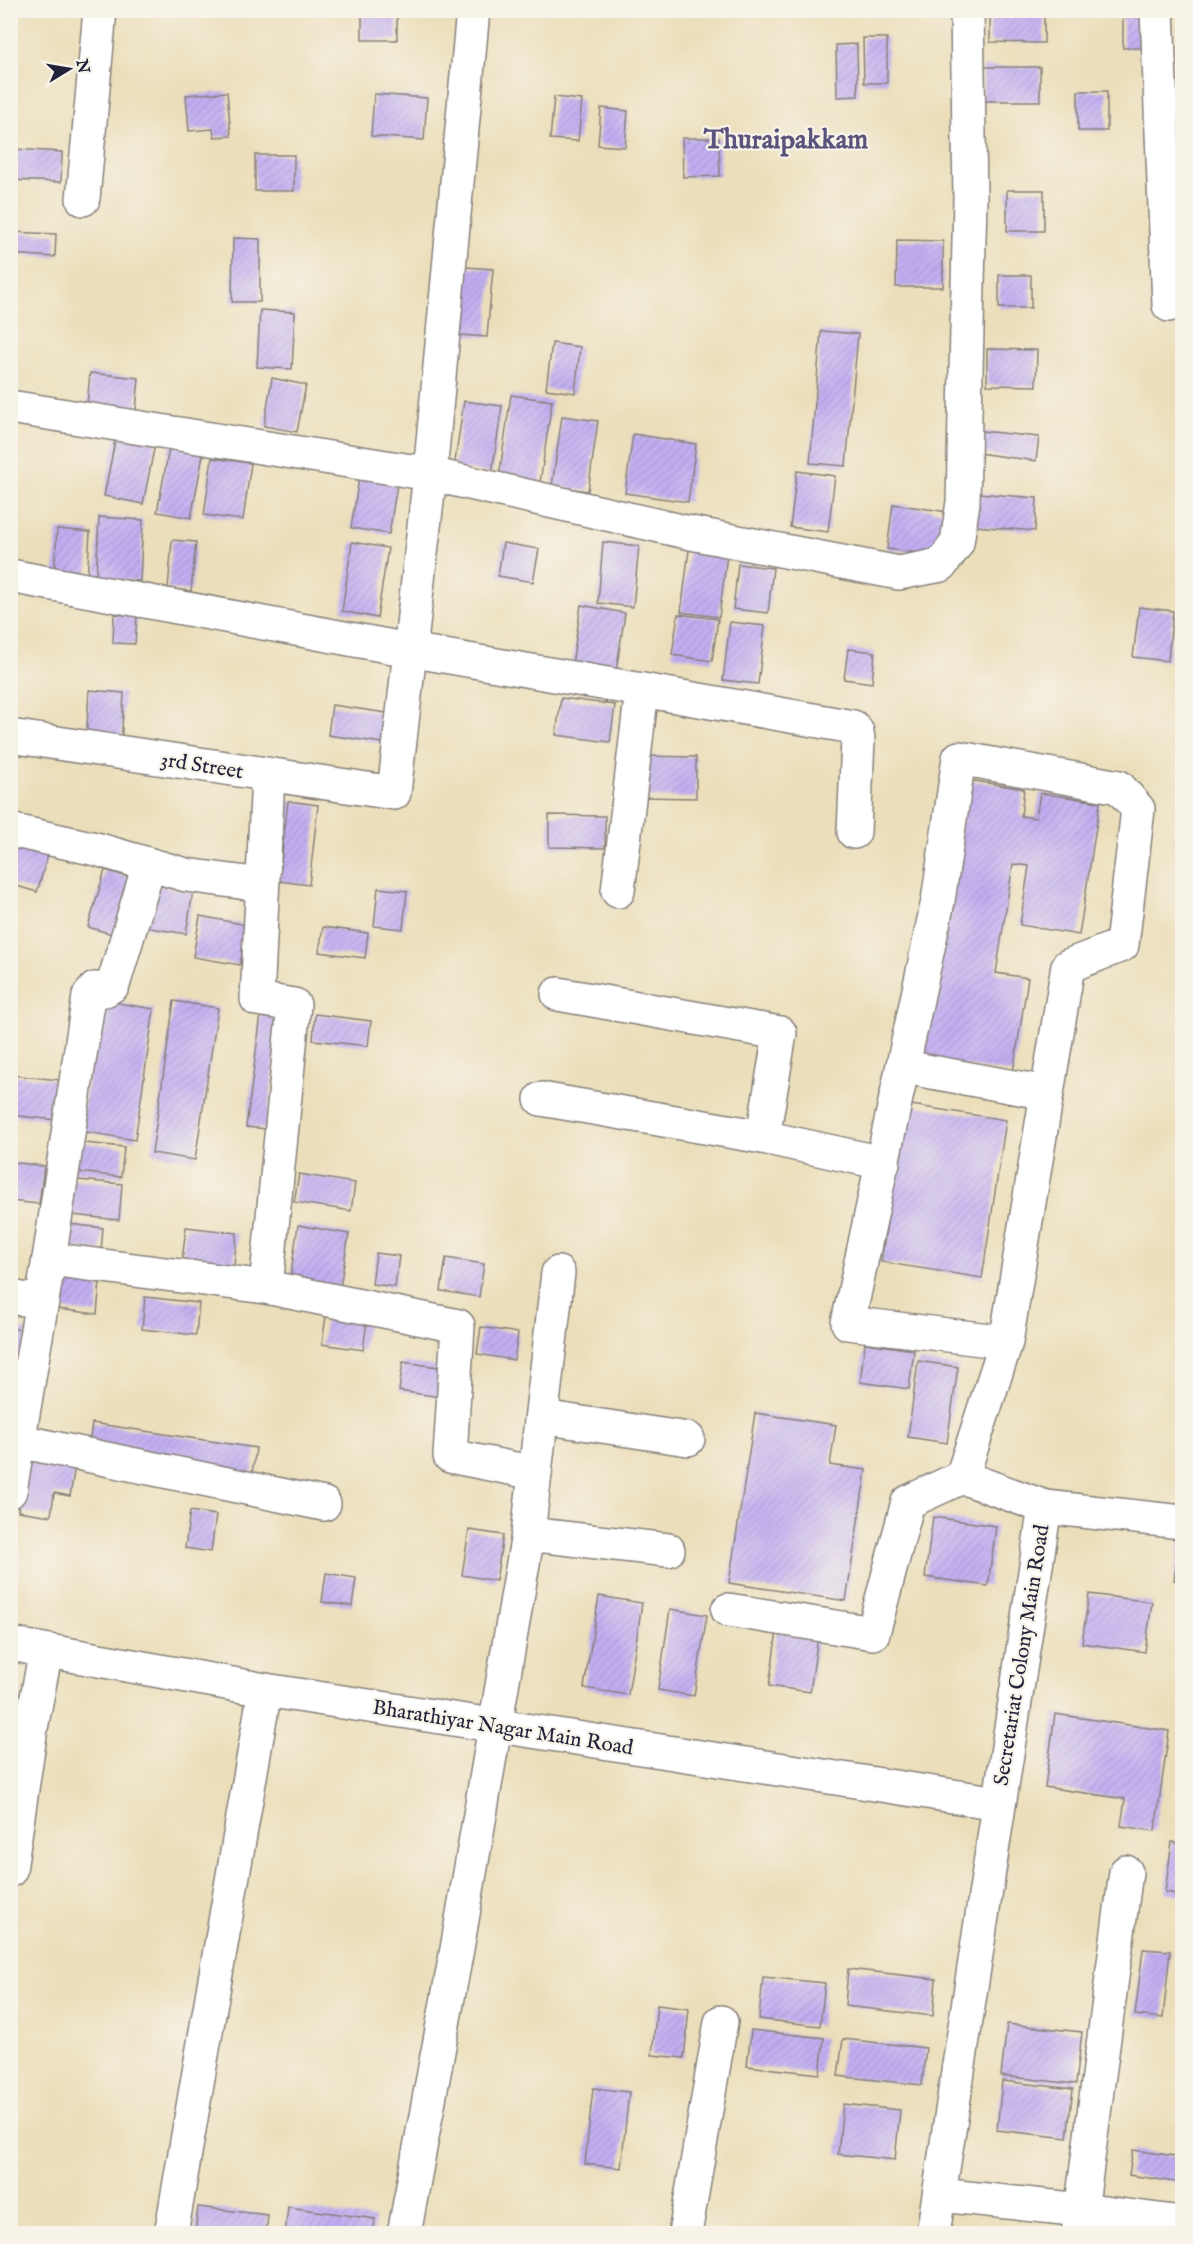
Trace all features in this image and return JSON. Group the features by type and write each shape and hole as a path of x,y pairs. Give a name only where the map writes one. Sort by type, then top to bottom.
{"street":[{"path":"83,199 100,10"},
{"path":"409,650 430,474 473,10"},
{"path":"10,407 430,474 686,532 899,573 941,565 957,543 963,502 970,198 967,10"},
{"path":"1157,10 1169,305"},
{"path":"10,576 409,650 854,727 858,739 854,832"},
{"name":"3rd Street","path":"10,736 394,793 409,650"},
{"path":"618,891 642,690"},
{"path":"962,1477 1006,1342 1068,966 1122,945 1138,809 1119,787 959,758 938,901 848,1323 1006,1342"},
{"path":"266,1287 294,1005 257,999 268,776"},
{"path":"10,830 96,849 186,875 262,885"},
{"path":"10,1491 49,1259 89,996 95,989 105,990 113,985 149,865"},
{"path":"558,994 780,1033 763,1137"},
{"path":"904,1067 1047,1093"},
{"path":"541,1099 763,1137 883,1163"},
{"path":"49,1259 266,1287 458,1326 450,1456 535,1473"},
{"path":"404,2234 457,1949 528,1533 558,1273"},
{"path":"10,1297 42,1302"},
{"path":"542,1417 688,1438"},
{"path":"19,1441 324,1504"},
{"path":"728,1610 873,1633 908,1502 962,1477 1045,1507 1182,1522"},
{"name":"Secretariat Colony Main Road","path":"933,2234 1045,1507"},
{"path":"528,1533 668,1550"},
{"name":"Bharathiyar Nagar Main Road","path":"10,1644 265,1690 998,1803"},
{"path":"10,1870 21,1727 46,1651"},
{"path":"171,2234 265,1690"},
{"path":"1080,2222 1126,1872"},
{"path":"686,2234 721,2022"},
{"path":"940,2195 1080,2222 1182,2223"}],"building":[{"path":"362,10 397,10 397,40 362,40"},
{"path":"990,11 1044,12 1044,43 990,42"},
{"path":"1123,17 1150,17 1150,48 1123,48"},
{"path":"863,38 887,38 887,83 864,83"},
{"path":"857,44 858,96 837,97 836,45"},
{"path":"983,67 1040,67 1040,101 983,101"},
{"path":"1078,91 1107,91 1107,131 1078,131"},
{"path":"227,92 231,136 214,137 213,129 189,131 186,95"},
{"path":"374,94 427,98 424,140 371,136"},
{"path":"554,97 582,100 578,141 550,139"},
{"path":"601,108 628,111 625,147 598,145"},
{"path":"682,138 719,138 720,176 683,177"},
{"path":"13,149 62,152 61,182 11,180"},
{"path":"255,155 294,155 294,191 255,191"},
{"path":"1007,190 1044,190 1044,231 1007,231"},
{"path":"10,232 56,234 55,257 10,254"},
{"path":"233,238 260,239 260,302 232,302"},
{"path":"897,240 943,241 943,287 896,287"},
{"path":"466,267 493,269 487,337 460,335"},
{"path":"999,275 1031,275 1031,308 999,308"},
{"path":"260,310 295,312 292,369 257,367"},
{"path":"821,331 858,334 846,466 810,463"},
{"path":"552,343 580,347 575,393 546,389"},
{"path":"987,349 1037,350 1036,386 987,385"},
{"path":"90,373 139,378 136,410 87,405"},
{"path":"272,378 306,385 297,432 264,426"},
{"path":"511,395 552,401 540,483 499,477"},
{"path":"464,401 502,406 492,473 454,468"},
{"path":"562,416 598,421 588,491 552,486"},
{"path":"117,431 156,439 143,504 104,496"},
{"path":"981,431 1039,437 1036,461 978,453"},
{"path":"633,434 696,444 688,502 625,493"},
{"path":"170,444 204,450 191,518 157,512"},
{"path":"212,458 251,463 243,520 204,515"},
{"path":"797,471 835,476 828,532 790,527"},
{"path":"360,472 398,478 389,534 351,528"},
{"path":"978,493 1037,498 1035,531 975,526"},
{"path":"893,504 948,512 943,556 887,549"},
{"path":"99,517 143,520 140,581 96,579"},
{"path":"57,529 90,532 87,581 54,579"},
{"path":"172,540 196,542 191,591 168,589"},
{"path":"352,542 388,548 377,618 342,611"},
{"path":"603,542 639,546 633,607 598,603"},
{"path":"503,543 539,549 533,582 498,576"},
{"path":"689,550 727,555 719,617 681,612"},
{"path":"738,564 773,568 768,613 733,609"},
{"path":"581,605 625,613 616,672 572,665"},
{"path":"1139,607 1173,611 1168,661 1133,657"},
{"path":"114,614 137,616 135,644 113,643"},
{"path":"678,614 718,619 712,661 672,655"},
{"path":"730,622 765,626 758,684 723,680"},
{"path":"848,649 875,652 872,683 844,679"},
{"path":"89,690 124,693 121,748 86,746"},
{"path":"561,698 615,705 610,742 556,735"},
{"path":"332,705 400,715 396,745 328,735"},
{"path":"640,756 696,757 696,798 640,797"},
{"path":"969,780 1024,789 1021,816 1036,818 1040,793 1100,802 1079,935 1020,925 1029,866 1013,864 996,973 1028,978 1013,1073 919,1059"},
{"path":"288,801 318,805 309,885 279,881"},
{"path":"549,815 605,816 605,848 549,847"},
{"path":"10,836 50,848 37,892 10,884"},
{"path":"105,870 138,880 122,937 88,927"},
{"path":"151,884 193,892 186,934 144,927"},
{"path":"378,888 407,891 403,929 374,926"},
{"path":"200,916 247,925 240,965 193,957"},
{"path":"323,927 368,933 365,958 319,952"},
{"path":"100,1000 154,1009 135,1140 80,1131"},
{"path":"174,1001 218,1008 195,1160 152,1153"},
{"path":"262,1007 281,1010 266,1129 246,1127"},
{"path":"315,1014 371,1021 368,1046 313,1040"},
{"path":"10,1075 60,1080 56,1120 10,1115"},
{"path":"905,1104 1006,1120 982,1278 881,1262"},
{"path":"74,1142 124,1147 121,1177 70,1171"},
{"path":"10,1162 44,1166 39,1204 10,1201"},
{"path":"299,1174 355,1183 351,1211 294,1202"},
{"path":"67,1179 122,1184 119,1220 63,1214"},
{"path":"69,1224 103,1228 101,1251 67,1247"},
{"path":"298,1225 349,1234 340,1287 290,1279"},
{"path":"186,1227 237,1233 234,1267 182,1261"},
{"path":"376,1253 399,1256 395,1287 372,1284"},
{"path":"446,1258 484,1264 479,1297 441,1291"},
{"path":"54,1276 100,1281 97,1314 50,1308"},
{"path":"145,1297 199,1303 196,1335 142,1329"},
{"path":"327,1309 368,1314 363,1350 322,1344"},
{"path":"481,1327 518,1333 514,1360 477,1354"},
{"path":"10,1328 28,1331 10,1417"},
{"path":"865,1343 914,1350 909,1389 860,1382"},
{"path":"918,1361 958,1367 947,1443 908,1437"},
{"path":"403,1362 445,1368 441,1397 399,1391"},
{"path":"755,1413 836,1425 830,1465 866,1470 846,1601 729,1583"},
{"path":"92,1423 256,1448 251,1480 88,1454"},
{"path":"25,1459 75,1466 70,1496 54,1493 51,1516 18,1511"},
{"path":"190,1511 216,1515 211,1552 185,1548"},
{"path":"933,1517 996,1526 988,1586 925,1577"},
{"path":"469,1530 503,1535 496,1581 462,1575"},
{"path":"1182,1536 1182,1581 1174,1580"},
{"path":"326,1573 356,1578 352,1606 322,1602"},
{"path":"1089,1594 1152,1602 1145,1652 1082,1643"},
{"path":"599,1596 642,1603 628,1695 584,1688"},
{"path":"670,1609 707,1615 694,1696 658,1690"},
{"path":"777,1631 818,1637 810,1692 769,1686"},
{"path":"1055,1714 1169,1731 1155,1831 1121,1826 1125,1799 1045,1787"},
{"path":"1172,1842 1182,1844 1182,1895 1165,1892"},
{"path":"1143,1949 1170,1951 1163,2018 1135,2015"},
{"path":"848,1969 936,1979 933,2016 845,2006"},
{"path":"763,1977 825,1983 820,2026 759,2019"},
{"path":"657,2005 689,2009 684,2058 652,2055"},
{"path":"1007,2024 1082,2032 1076,2084 1001,2076"},
{"path":"751,2030 824,2038 820,2074 747,2066"},
{"path":"843,2039 926,2048 922,2085 838,2076"},
{"path":"1002,2081 1073,2089 1067,2138 997,2130"},
{"path":"593,2088 629,2092 621,2168 585,2164"},
{"path":"843,2104 900,2110 895,2160 838,2154"},
{"path":"1133,2150 1182,2157 1182,2183 1129,2175"},
{"path":"198,2207 268,2215 266,2234 195,2234"},
{"path":"288,2207 375,2219 373,2234 285,2234"}],"district":[{"name":"Thuraipakkam","path":"786,139"}]}
